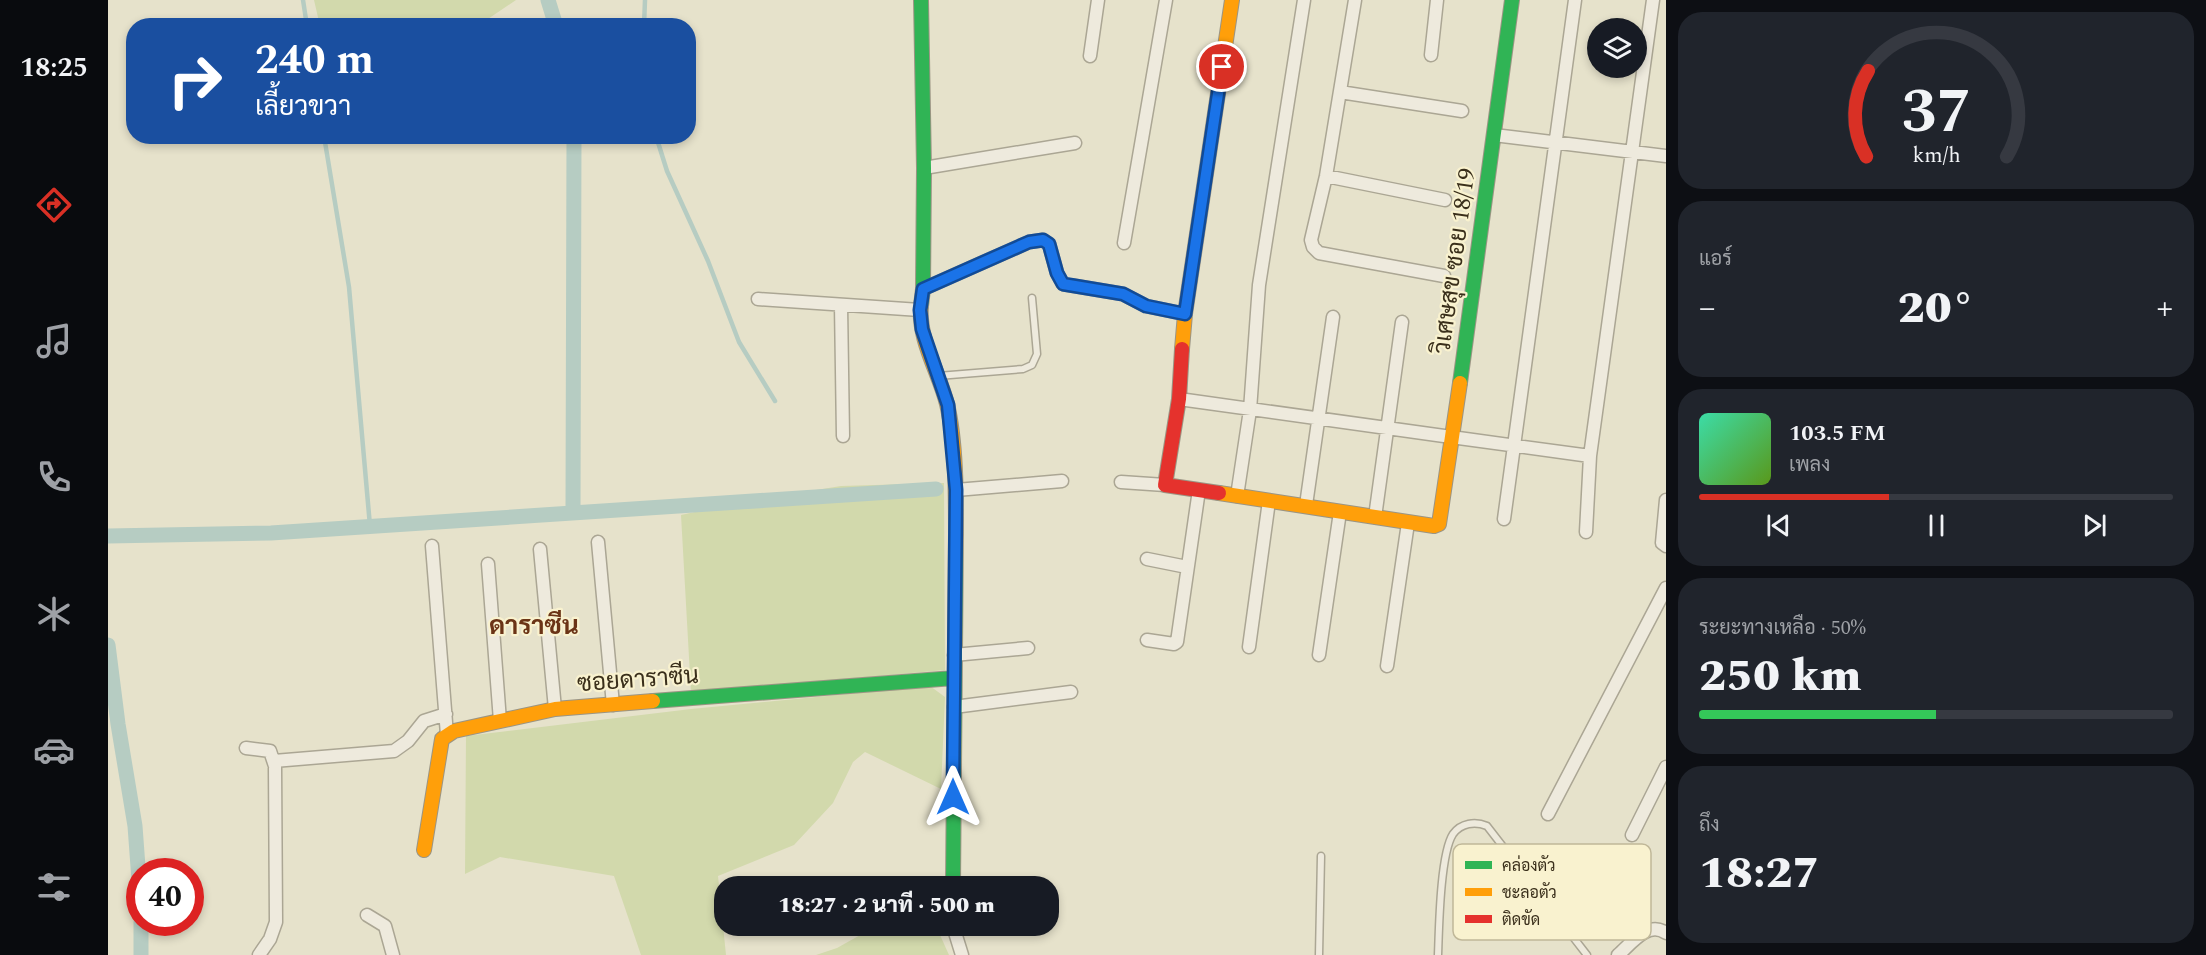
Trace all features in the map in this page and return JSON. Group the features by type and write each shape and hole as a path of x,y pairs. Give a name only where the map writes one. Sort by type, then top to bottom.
{"street":[{"path":"921,0 924,168 923,289 920,310 922,329 948,405 956,490 953,876"},
{"path":"1090,56 1098,0"},
{"path":"1124,243 1166,0"},
{"path":"1165,485 1179,399 1185,314 1233,0"},
{"path":"1237,496 1251,410 1259,285 1304,0"},
{"path":"1355,0 1326,176 1311,240 1313,247 1319,253 1444,276"},
{"path":"1431,55 1437,0"},
{"name":"วิเศษสุข ซอย 18/19","path":"1408,523 1437,526 1442,507 1512,0"},
{"path":"1504,519 1512,446 1575,0"},
{"path":"1586,532 1590,456 1634,153 1653,0"},
{"path":"1340,92 1462,111"},
{"path":"1494,135 1666,156"},
{"path":"924,168 1075,143"},
{"path":"1326,176 1444,200"},
{"path":"923,289 1029,242 1043,240 1049,244 1057,273 1063,284 1123,294 1146,306 1185,314"},
{"path":"758,299 920,310"},
{"path":"841,305 843,436"},
{"path":"1306,505 1333,317"},
{"path":"1376,517 1402,322"},
{"path":"1179,399 1387,430 1453,436 1590,456"},
{"path":"956,490 1062,481"},
{"path":"1121,482 1165,485 1306,505 1408,523 1387,666"},
{"path":"1147,640 1174,644 1177,642 1199,490"},
{"path":"1666,500 1661,535 1662,543 1666,546"},
{"path":"1249,646 1269,501"},
{"path":"1319,655 1340,512"},
{"path":"598,542 613,705"},
{"path":"424,850 437,759 442,739 447,735 432,546"},
{"path":"540,549 555,709"},
{"path":"1148,559 1187,567"},
{"path":"488,564 500,721"},
{"path":"1548,814 1666,588"},
{"path":"954,655 1028,648"},
{"name":"ซอยดาราซีน","path":"447,735 454,730 555,709 954,678"},
{"path":"954,707 1071,692"},
{"path":"274,761 394,751 408,741 424,722 446,714"},
{"path":"246,748 270,751 274,761 276,922 270,939 259,955"},
{"path":"1632,835 1666,767"},
{"path":"367,915 385,926 393,955"},
{"path":"1651,929 1659,928 1666,933"},
{"path":"956,936 962,955"},
{"path":"1618,955 1636,940"}],"lane":[{"path":"937,376 1023,369 1032,365 1037,354 1032,298"},
{"path":"1438,955 1440,894 1448,851 1454,834 1466,825 1476,822 1486,826 1500,844"},
{"path":"1319,955 1321,856"},
{"path":"1575,940 1587,955"}],"green space":[{"path":"314,0 516,0 489,18 318,18"},
{"path":"944,483 945,670 691,693 681,515 735,503 841,486"},
{"path":"930,686 945,697 941,789 865,752 853,762 833,803 794,845 714,876 714,936 724,936 726,955 641,955 614,876 500,857 465,874 466,736 691,709"},
{"path":"858,936 940,936 949,955 816,955 837,948"}],"waterway":[{"path":"303,0 306,18"},
{"path":"548,0 554,18"},
{"path":"644,18 645,0"},
{"path":"325,144 349,287 370,526"},
{"path":"573,513 574,144"},
{"path":"659,144 667,171 708,261 739,342 775,401"},
{"path":"108,536 271,533 936,489"},
{"path":"108,645 135,826 137,858"},
{"path":"141,936 141,955"}],"traffic: fast":[{"path":"921,0 924,168 921,306"},
{"path":"1460,383 1512,0"},
{"path":"953,876 956,533"},
{"path":"653,701 954,678"}],"traffic: slow":[{"path":"1182,349 1185,314 1232,0"},
{"path":"921,306 926,344 950,419 955,468 956,533"},
{"path":"1219,493 1434,526 1439,524 1460,383"},
{"path":"424,850 442,739 454,731 555,709 653,701"}],"traffic: jam":[{"path":"1182,349 1179,399 1165,485 1219,493"}],"district":[{"name":"ดาราซีน","path":"534,626"}],"route":[{"path":"953,797 956,490 948,405 922,329 920,310 923,289 1029,242 1043,240 1049,244 1057,273 1063,284 1123,294 1146,306 1185,314 1222,67"}]}
